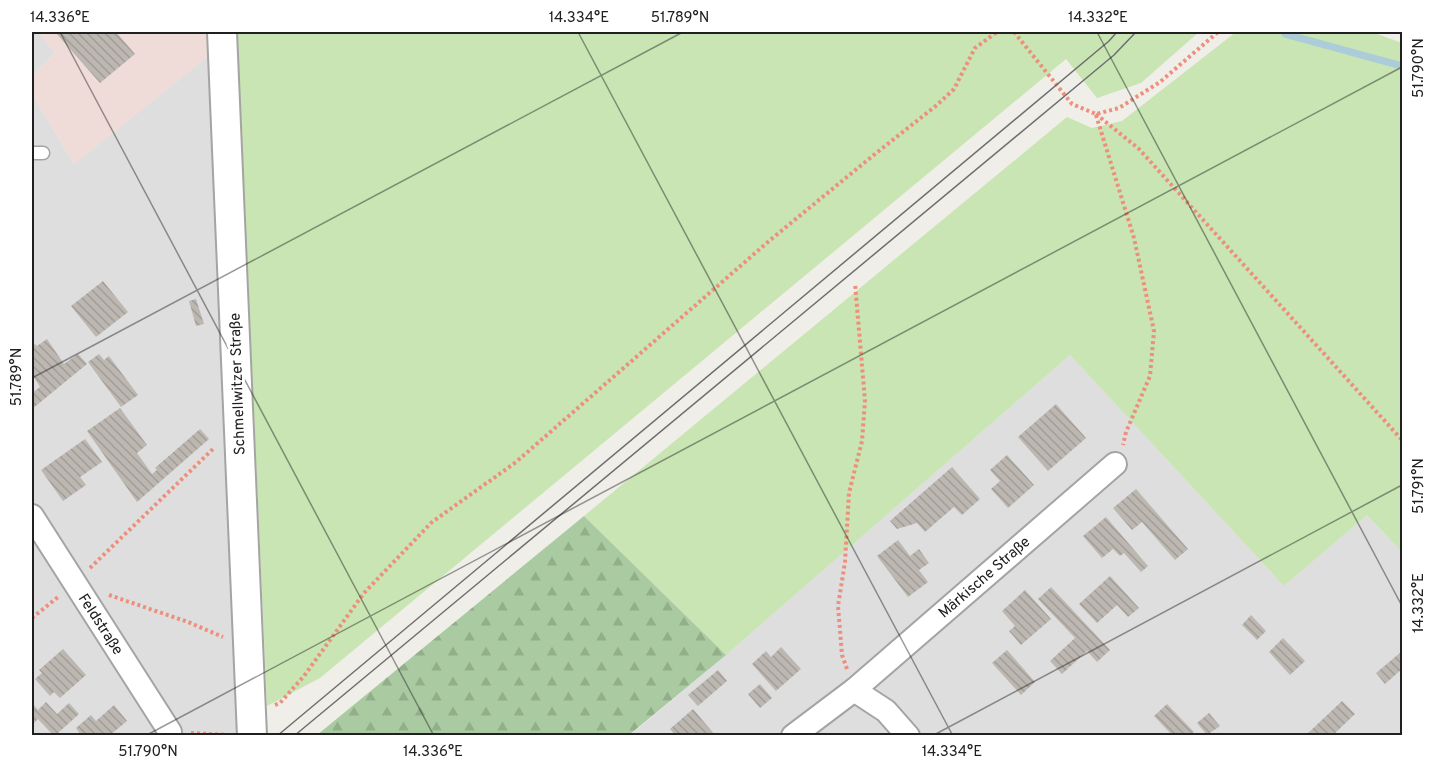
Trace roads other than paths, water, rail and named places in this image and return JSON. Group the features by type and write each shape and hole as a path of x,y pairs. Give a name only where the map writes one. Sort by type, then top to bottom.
{"street":[{"name":"Schmellwitzer Straße","path":"222,32 248,650 246,728"},
{"name":"Märkische Straße","path":"793,735 854,690 1114,464"},
{"name":"Feldstraße","path":"32,516 170,732"},
{"path":"854,690 886,711 908,735"}],"waterway":[{"path":"1285,34 1402,66"}],"tram line":[{"path":"277,736 1117,32"},
{"path":"294,736 1114,55 1136,32"}]}
